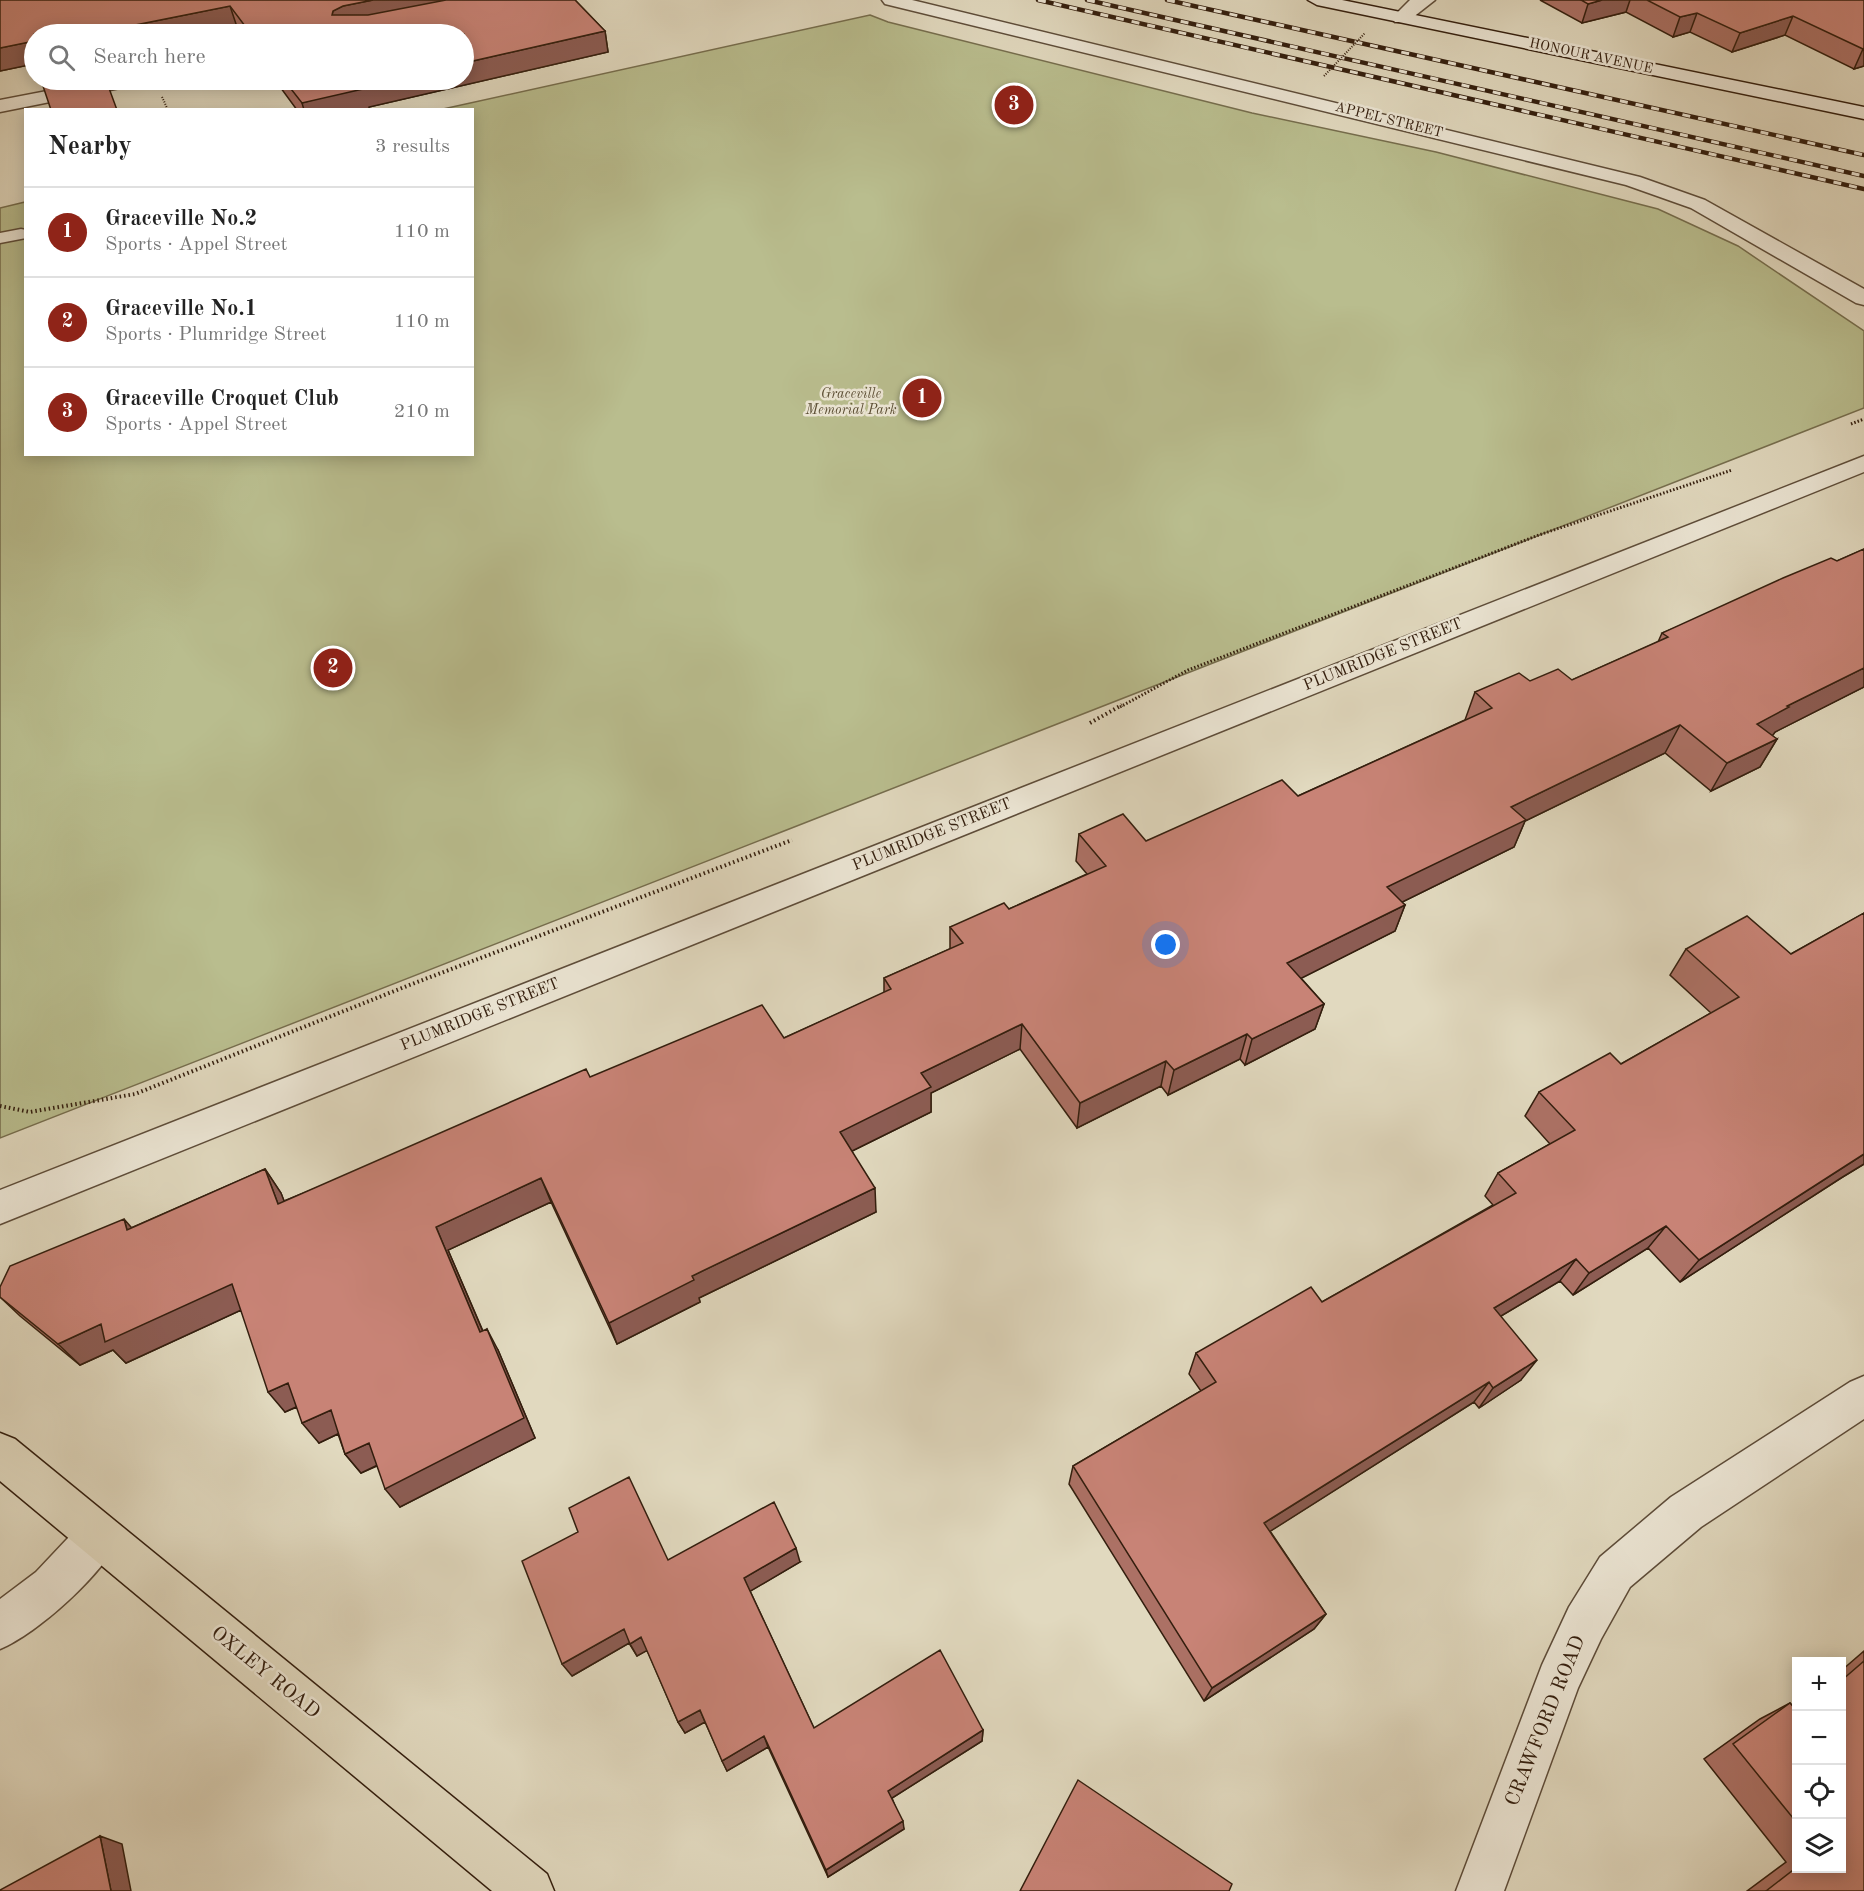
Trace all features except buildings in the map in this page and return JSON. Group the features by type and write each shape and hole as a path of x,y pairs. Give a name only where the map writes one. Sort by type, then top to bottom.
{"main road":[{"name":"OXLEY ROAD","path":"0,1454 530,1891"}],"street":[{"name":"APPEL STREET","path":"891,0 1642,183 1716,213 1864,298"},
{"name":"HONOUR AVENUE","path":"1317,0 1864,113"},
{"path":"1401,18 1416,4 1426,0"},
{"path":"0,106 80,90"},
{"name":"PLUMRIDGE STREET","path":"0,1207 1864,463"},
{"name":"CRAWFORD ROAD","path":"1480,1891 1558,1681 1585,1623 1615,1572 1686,1512 1864,1396"},
{"path":"0,1627 51,1587 99,1536"}],"lane":[{"path":"0,238 21,234"}],"path":[{"path":"1324,76 1365,33"},
{"path":"1843,427 1864,418"},
{"path":"1087,725 1188,670 1539,535 1735,469"},
{"path":"0,1106 30,1112 135,1094 412,984 800,837"}],"green space":[{"name":"Graceville Memorial Park","path":"870,15 888,22 1252,113 1436,152 1658,209 1738,246 1864,331 1864,408 0,1138 0,208 24,202 24,456 474,456 474,108 448,108"}],"railway":[{"path":"1038,0 1864,189"},
{"path":"1087,0 1864,176"},
{"path":"1167,0 1864,155"}],"place":[{"name":"Graceville Croquet Club","path":"1014,105"},
{"name":"Graceville No.2","path":"922,398"},
{"name":"Graceville No.1","path":"333,668"}]}
